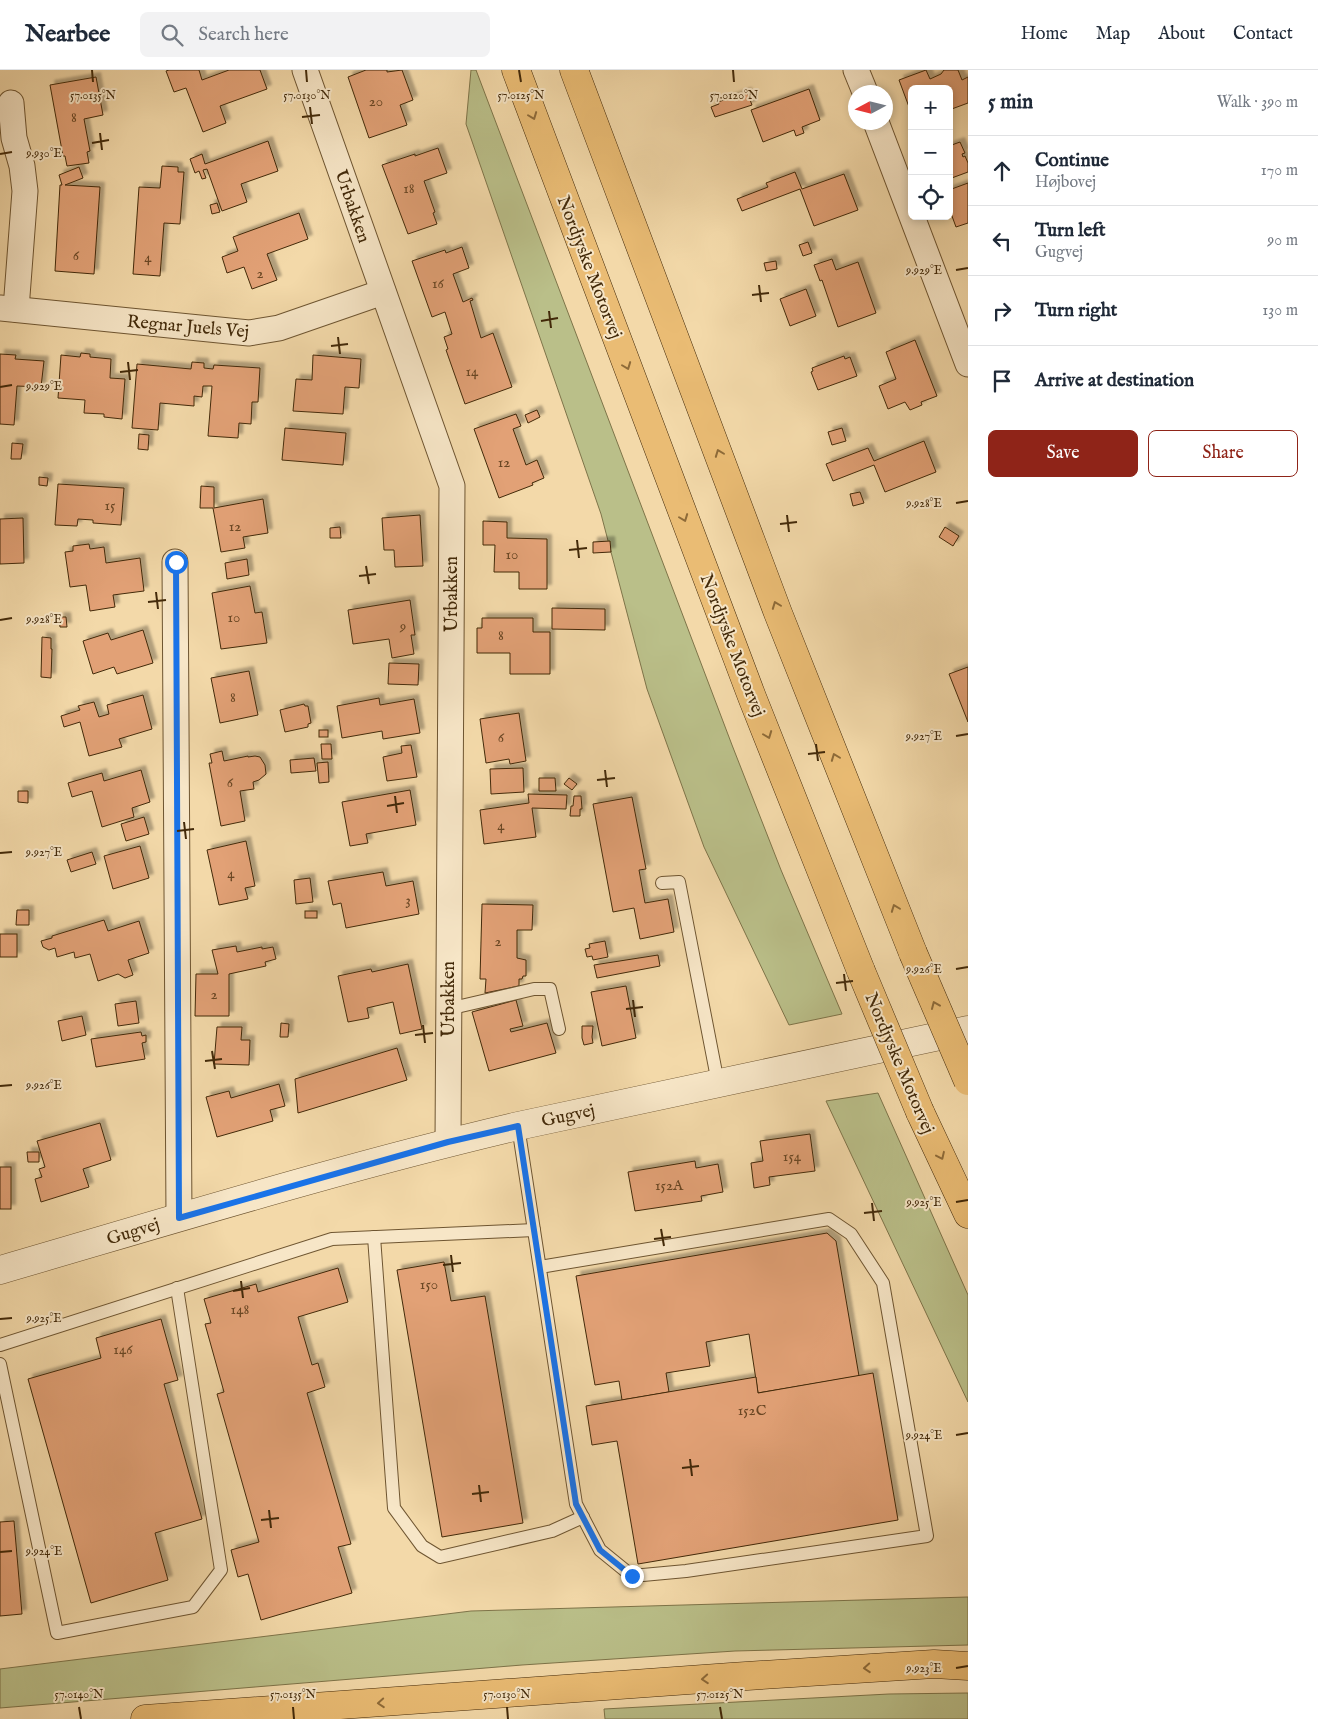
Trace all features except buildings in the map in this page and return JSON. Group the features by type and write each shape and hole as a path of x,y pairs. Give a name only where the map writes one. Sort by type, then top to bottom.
{"highway":[{"name":"Nordjyske Motorvej","path":"516,70 749,688 860,971 920,1112 968,1214"},
{"path":"574,70 778,612 912,953 968,1081"},
{"path":"146,1719 741,1676 934,1664 968,1666"}],"street":[{"name":"Urbakken","path":"305,70 452,486 448,1142"},
{"path":"856,70 861,85"},
{"name":"Regnar Juels Vej","path":"11,103 14,138 22,166 25,191 8,308 249,333 279,328 383,292"},
{"path":"879,130 968,364"},
{"path":"176,562 179,1218"},
{"name":"Gugvej","path":"0,1270 448,1142 968,1030"}],"lane":[{"path":"662,883 679,882 718,1083"},
{"path":"448,1009 534,989 550,989 559,1029"},
{"path":"518,1126 576,1504 600,1550 632,1576 686,1571 927,1536 883,1284 850,1234 828,1219 540,1267"},
{"path":"0,1345 332,1238 534,1230"},
{"path":"374,1237 394,1508 422,1546 440,1557 552,1531 583,1518"},
{"path":"0,1364 57,1633 193,1607 222,1570 177,1288"}],"green space":[{"path":"471,70 476,70 732,745 781,870 842,1014 789,1025 704,847 647,689 601,514 466,124"},
{"path":"878,1093 968,1295 968,1402 826,1101"},
{"path":"968,1597 968,1645 735,1651 522,1665 0,1708 0,1669 471,1611"},
{"path":"968,1693 968,1719 605,1719 604,1709 889,1694"}],"route":[{"path":"176,562 179,1218 448,1142 518,1126 576,1504 600,1550 632,1576"}]}
